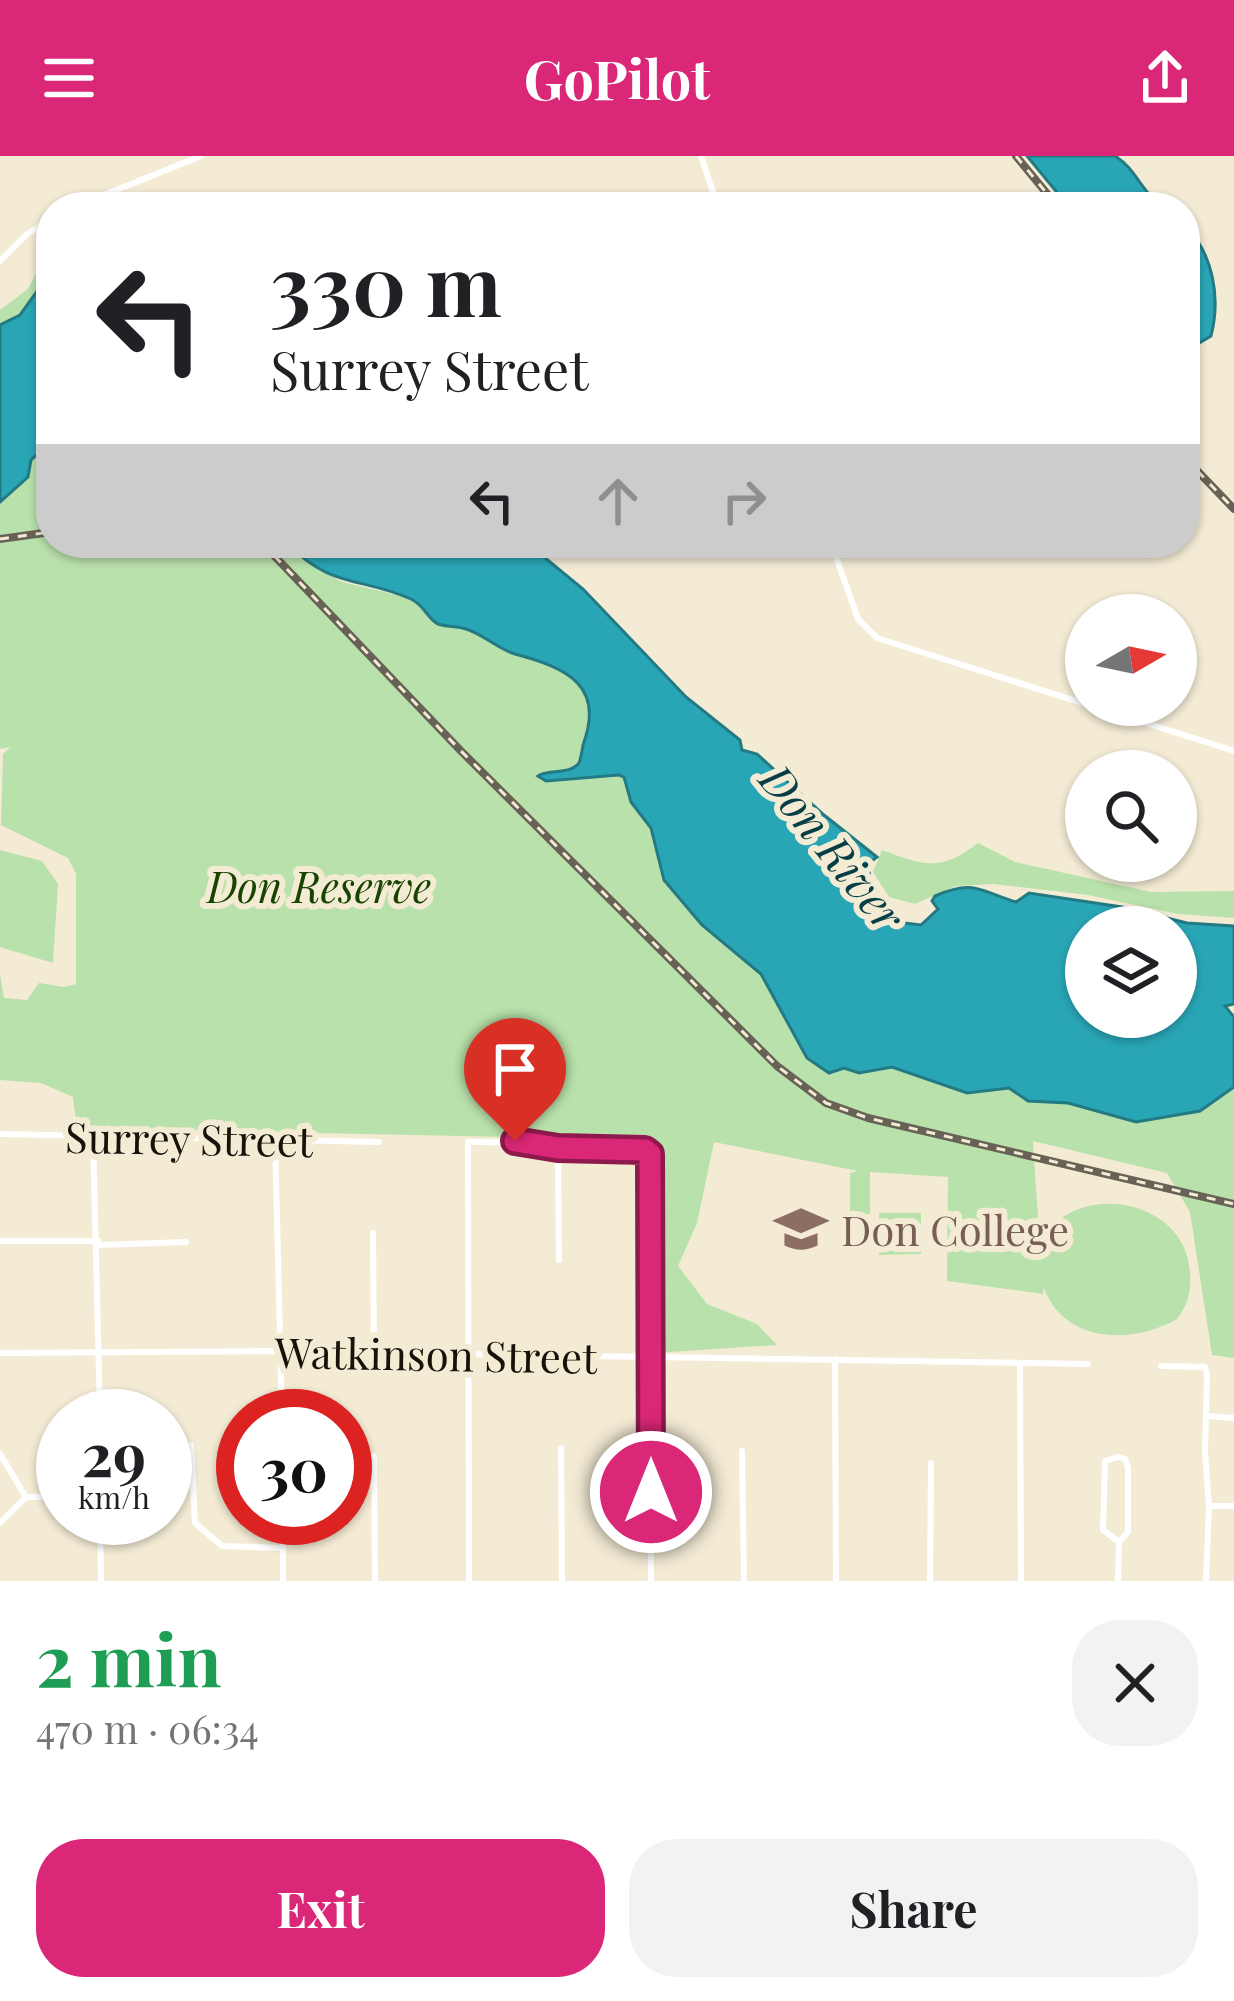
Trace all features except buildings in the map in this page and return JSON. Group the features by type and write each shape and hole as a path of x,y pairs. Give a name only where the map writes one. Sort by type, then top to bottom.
{"street":[{"path":"111,192 201,156"},
{"path":"701,156 713,192"},
{"path":"0,260 36,229"},
{"path":"836,558 858,619 877,638 1234,752"},
{"name":"Surrey Street","path":"0,1134 379,1142"},
{"path":"93,1136 100,1389"},
{"path":"275,1139 282,1389"},
{"path":"469,1581 468,1142 515,1141 650,1154 651,1581"},
{"path":"558,1148 560,1260"},
{"path":"374,1233 374,1352"},
{"path":"0,1241 186,1242"},
{"name":"Watkinson Street","path":"0,1353 281,1351 1088,1364"},
{"path":"835,1360 836,1581"},
{"path":"1020,1364 1022,1581"},
{"path":"1161,1366 1205,1367 1206,1581"},
{"path":"1206,1415 1234,1418"},
{"path":"561,1448 562,1581"},
{"path":"742,1451 744,1581"},
{"path":"0,1454 26,1497"},
{"path":"374,1456 375,1581"},
{"path":"1118,1581 1119,1542 1128,1532 1128,1468 1118,1457 1105,1461 1103,1530 1119,1542"},
{"path":"930,1581 931,1462"},
{"path":"192,1476 195,1523 222,1546 283,1548 284,1581"},
{"path":"0,1523 26,1497 36,1497"},
{"path":"1209,1506 1234,1506"},
{"path":"100,1545 101,1581"}],"green space":[{"path":"36,274 35,299 0,325 0,310 28,289"},
{"name":"Don Reserve","path":"36,456 36,558 303,558 342,582 410,598 439,624 468,629 567,673 589,697 591,730 578,764 544,772 540,779 625,777 631,802 651,828 664,880 702,925 761,974 807,1058 834,1072 892,1067 943,1086 1009,1088 1028,1101 1068,1103 1136,1122 1200,1111 1234,1087 1234,1358 1212,1355 1190,1212 1167,1173 1033,1141 1040,1250 1056,1222 1079,1209 1100,1204 1142,1210 1175,1234 1186,1252 1189,1292 1177,1319 1140,1333 1101,1334 1067,1320 1044,1288 1043,1294 947,1281 948,1177 870,1172 870,1214 850,1214 850,1173 858,1171 714,1142 697,1223 678,1266 707,1304 757,1324 777,1345 655,1353 653,1140 77,1128 73,1097 41,1083 0,1080 0,974 4,998 27,1000 39,983 76,984 76,874 68,858 1,825 3,754 10,747 0,749 0,502 28,477"},
{"path":"978,843 1015,862 1065,873 1065,882 1106,882 1151,892 1234,891 1234,918 1197,915 1197,906 1140,906 994,884 956,886 915,904 889,897 873,872 882,850 932,863 953,859"},
{"path":"0,850 42,861 58,884 53,963 0,947"},
{"path":"879,1213 921,1213 921,1254 879,1255"}],"water":[{"path":"1027,156 1115,156 1147,192 1057,192"},
{"path":"1200,245 1215,291 1211,336 1200,343"},
{"path":"36,293 36,456 28,477 0,502 0,325 20,315"},
{"name":"Don River","path":"303,558 545,558 583,589 686,697 740,740 742,750 757,754 877,857 869,863 870,890 905,923 921,925 938,909 932,901 935,896 968,888 1016,902 1029,893 1115,906 1065,906 1065,1038 1197,1038 1197,924 1234,926 1234,1004 1225,1006 1234,1017 1234,1087 1200,1111 1136,1122 1068,1103 1028,1101 1009,1088 967,1093 892,1067 829,1073 807,1058 761,974 702,925 664,880 651,828 631,802 624,777 546,781 538,776 579,763 589,708 577,683 566,673 509,652 472,631 438,624 411,599 333,575"}],"railway":[{"path":"1016,156 1046,192"},
{"path":"1200,474 1234,509"},
{"path":"0,539 36,534"},
{"path":"276,558 461,751 777,1066 826,1103 868,1118 1234,1204"}],"place":[{"name":"Don College","path":"801,1229"}],"route":[{"path":"515,1141 650,1154 651,1492"}]}
